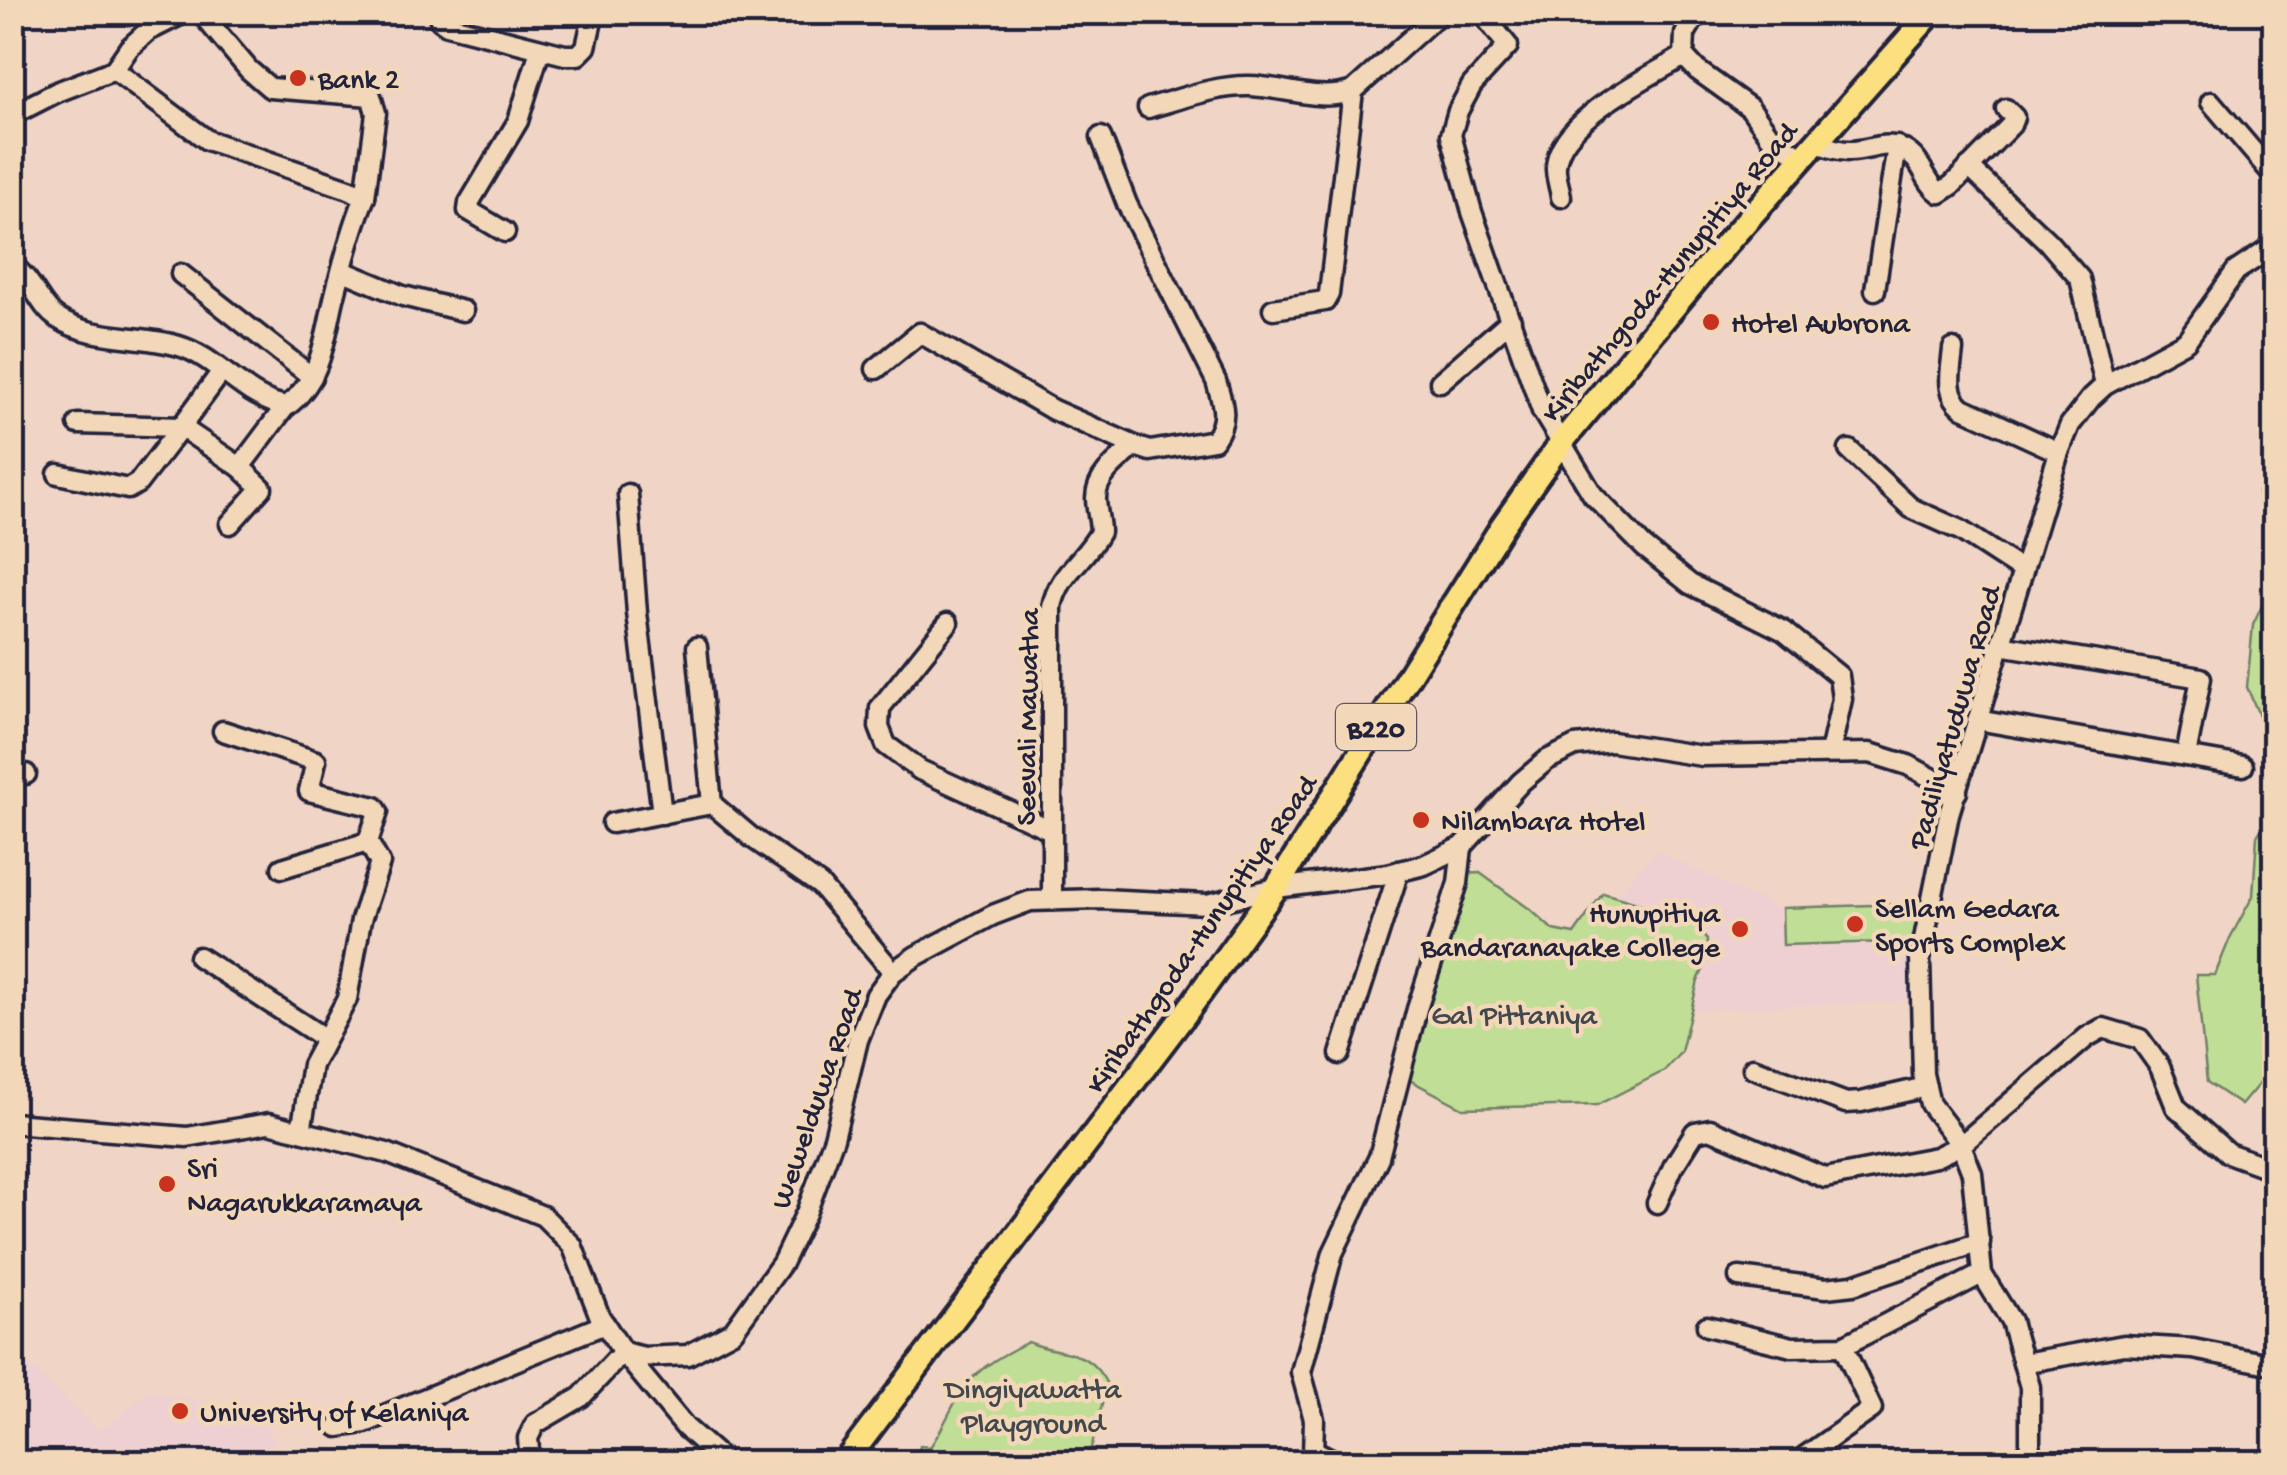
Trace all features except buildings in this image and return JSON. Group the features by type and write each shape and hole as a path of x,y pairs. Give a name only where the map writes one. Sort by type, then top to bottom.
{"main road":[{"name":"Kiribathgoda-Hunupitiya Road","path":"845,1462 1276,888 1503,525 1561,443 1932,12"}],"street":[{"path":"200,12 249,70 270,88 370,96 376,112 365,197 316,372 240,468"},
{"path":"440,12 440,20 447,25 540,50 578,55 586,47 594,12"},
{"path":"1148,108 1232,87 1339,96 1353,91 1442,12"},
{"path":"1481,12 1508,46 1472,85 1451,135 1460,174 1542,411 1593,495 1644,547 1690,584 1784,631 1839,676 1842,699 1830,754"},
{"path":"1694,13 1685,34 1684,56 1750,108 1770,136 1810,150 1847,152 1884,144 1896,146 1920,162 1933,188 1940,192 2014,120 2006,109"},
{"path":"12,115 114,70 148,31 179,14"},
{"path":"504,232 468,210 468,204 518,121 540,50"},
{"path":"1561,197 1556,166 1577,125 1684,56"},
{"path":"114,70 207,140 349,188 365,197"},
{"path":"1273,309 1325,301 1328,294 1353,91"},
{"path":"2211,102 2274,176"},
{"path":"876,369 920,333 1053,410 1150,452 1214,440 1222,428 1225,411 1216,381 1127,204 1101,136"},
{"path":"1874,290 1896,146"},
{"path":"1969,167 2080,278 2105,386"},
{"name":"Padiliyatuduwa Road","path":"2026,1462 2030,1387 2011,1321 1982,1274 1972,1173 1961,1146 1930,1104 1926,1086 1920,1028 1920,959 1949,814 2059,452 2079,411 2105,386 2186,340 2236,270 2274,246"},
{"path":"12,266 32,283 55,317 77,328 179,346 262,400 285,407"},
{"path":"343,271 403,296 463,311"},
{"path":"181,274 312,377"},
{"path":"1440,382 1511,320"},
{"path":"1953,349 1949,392 1952,400 2059,452"},
{"path":"58,474 128,489 138,483 222,371"},
{"path":"78,424 181,428 257,482 261,493 230,524"},
{"name":"Seevali Mawatha","path":"1052,900 1054,597 1066,572 1100,532 1097,487 1135,446"},
{"path":"1848,450 1911,508 1960,530 2023,570"},
{"path":"628,494 662,814"},
{"path":"948,623 880,708 878,728 886,745 920,770 1051,830"},
{"path":"2000,646 2201,678 2186,756"},
{"path":"697,647 712,804 750,837 820,885 893,972"},
{"path":"1977,720 2243,766"},
{"path":"223,731 316,760 308,790 375,806 378,812 368,842 380,863 361,920 347,1000 324,1038 306,1087 301,1131"},
{"path":"1337,1462 1311,1456 1314,1419 1302,1372 1333,1252 1379,1158 1417,1009 1458,882 1462,846 1546,760 1575,746 1612,742 1702,756 1870,753 1908,765 1956,792"},
{"path":"612,824 712,804"},
{"path":"282,868 368,842"},
{"name":"Wewelduwa Road","path":"623,1352 665,1358 688,1355 733,1331 755,1302 782,1263 806,1213 834,1138 858,1040 876,995 893,972 916,956 993,915 1030,901 1208,904 1276,888 1399,872 1424,865 1462,846"},
{"path":"1340,1054 1399,872"},
{"path":"199,957 324,1038"},
{"path":"1657,1203 1695,1132 1710,1129 1826,1178 1936,1157 1961,1146 2087,1037 2103,1028 2140,1039 2160,1067 2176,1107 2228,1154 2274,1170"},
{"path":"1754,1068 1846,1102 1926,1086"},
{"path":"12,1122 188,1138 269,1123 387,1153 543,1216 572,1245 604,1324 623,1352 685,1427 725,1462"},
{"path":"1739,1277 1826,1288 1853,1286 1980,1242"},
{"path":"1707,1326 1792,1347 1843,1346 1982,1274"},
{"path":"338,1427 365,1423 604,1324"},
{"path":"2023,1364 2124,1345 2194,1348 2274,1365"},
{"path":"1798,1462 1872,1409 1843,1346"},
{"path":"530,1462 528,1438 535,1424 581,1397 623,1352"}],"shaded area":[{"name":"Hunupitiya Bandaranayake College","path":"1656,850 1782,908 1783,945 1924,941 1920,1000 1690,1010 1706,963 1688,918 1616,896"},
{"name":"University of Kelaniya","path":"13,1351 99,1432 149,1391 256,1418 267,1426 282,1462 13,1462"}],"green space":[{"path":"2267,595 2274,599 2274,751 2247,687 2253,625"},
{"path":"2274,810 2274,1066 2241,1105 2207,1082 2196,975 2215,975 2253,896 2257,836"},
{"name":"Gal Pittaniya","path":"1480,873 1553,930 1574,934 1603,893 1688,918 1707,940 1706,963 1681,1052 1664,1071 1597,1105 1463,1108 1400,1075 1459,874"},
{"name":"Sellam Gedara Sports Complex","path":"1932,903 1924,941 1783,945 1782,908"},
{"name":"Dingiyawatta Playground","path":"1028,1342 1082,1358 1091,1363 1107,1384 1084,1462 916,1462 920,1446 930,1447 973,1377"}],"place":[{"name":"Bank 2","path":"298,78"},
{"name":"Hotel Aubrona","path":"1711,322"},
{"name":"Nilambara Hotel","path":"1421,820"},
{"name":"Sellam Gedara Sports Complex","path":"1855,924"},
{"name":"Hunupitiya Bandaranayake College","path":"1740,929"},
{"name":"Sri Nagarukkaramaya","path":"167,1184"},
{"name":"University of Kelaniya","path":"180,1411"}]}
